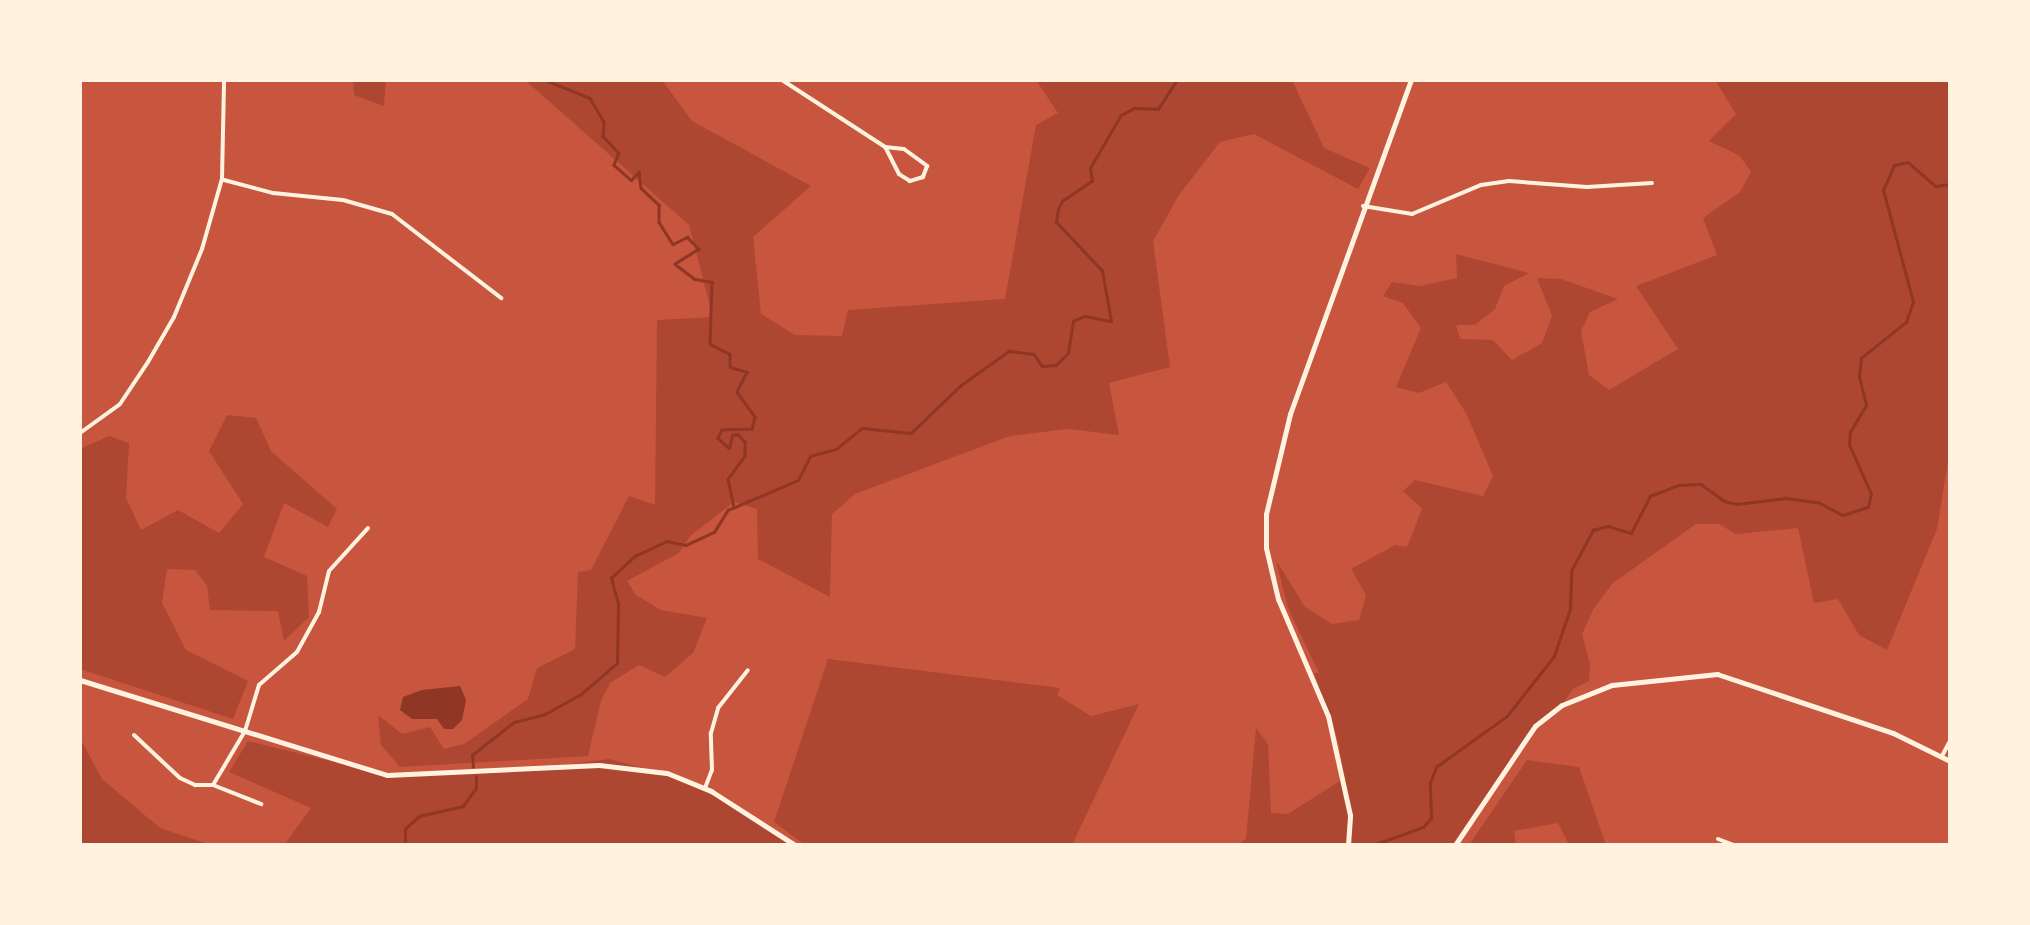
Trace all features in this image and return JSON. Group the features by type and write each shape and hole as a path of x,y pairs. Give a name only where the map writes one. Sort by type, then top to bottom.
{"main road":[{"path":"1348,845 1350,815 1328,716 1278,599 1265,534 1290,414 1411,80"},
{"path":"1455,845 1535,726 1562,705 1612,685 1718,674 1893,733 1950,761"},
{"path":"80,680 387,775 626,766 668,773 706,788 795,845"}],"street":[{"path":"80,433 106,419 120,404 174,317 202,250 222,179 224,80"},
{"path":"782,80 885,147 904,150 927,166 923,177 910,181 899,174 885,147"},
{"path":"222,179 274,192 343,200 392,214 501,298"},
{"path":"1364,206 1412,214 1481,185 1508,181 1588,187 1652,183"},
{"path":"212,786 245,732 259,685 297,652 318,612 329,571 368,528"},
{"path":"706,788 712,770 711,733 718,708 748,670"},
{"path":"134,735 194,786 212,786 262,804"},
{"path":"1942,756 1950,741"},
{"path":"1718,839 1734,845"}],"shaded area":[{"path":"353,80 386,80 384,106 354,95"},
{"path":"525,80 662,80 692,121 811,186 753,237 761,314 795,335 842,336 848,310 1005,299 1036,125 1058,113 1036,80 1292,80 1324,148 1370,168 1358,189 1254,134 1220,142 1179,195 1153,241 1170,367 1109,383 1119,435 1068,429 1010,436 855,494 832,514 830,597 758,559 757,509 734,502 690,536 679,553 627,581 636,595 661,610 707,618 693,653 665,677 639,665 610,683 601,701 588,756 400,767 381,745 378,715 402,734 430,727 444,749 464,744 528,699 537,668 575,649 578,572 591,570 629,496 655,505 657,320 713,317 689,225"},
{"path":"1715,80 1950,80 1950,449 1937,529 1887,650 1859,635 1838,599 1814,603 1798,528 1736,534 1719,524 1696,524 1613,583 1594,608 1582,634 1590,664 1589,681 1573,689 1562,705 1535,726 1455,845 1237,845 1246,839 1256,728 1268,744 1271,813 1288,814 1343,779 1339,744 1314,673 1319,673 1288,608 1276,560 1305,607 1332,624 1359,620 1366,595 1351,569 1395,545 1407,547 1422,509 1403,491 1415,480 1483,496 1493,476 1466,413 1446,382 1419,393 1396,387 1421,328 1403,303 1383,296 1392,282 1420,286 1457,278 1456,254 1529,273 1504,286 1495,309 1475,325 1456,325 1460,339 1493,340 1512,360 1542,343 1552,316 1537,278 1561,279 1618,299 1590,312 1581,331 1589,375 1609,390 1678,349 1636,286 1717,255 1703,218 1740,192 1751,172 1740,156 1709,141 1736,114"},
{"path":"227,415 256,418 271,451 337,509 328,527 284,503 264,557 307,576 309,617 284,641 278,611 210,610 207,586 195,570 167,569 162,603 186,650 248,681 233,719 80,669 80,449 109,436 129,443 126,498 141,530 178,510 219,533 243,504 209,451"},
{"path":"828,659 1060,688 1057,695 1091,716 1139,704 1072,845 805,845 774,822"},
{"path":"460,686 466,700 462,720 453,729 444,729 437,719 412,719 400,710 403,697 422,690"},
{"path":"80,738 102,779 160,828 211,845 80,845"},
{"path":"248,741 387,775 531,769 609,759 690,781 795,845 284,845 311,808 229,772"},
{"path":"1527,760 1579,767 1606,845 1569,845 1558,823 1514,831 1516,845 1469,845"}],"waterway":[{"path":"545,80 590,98 604,122 603,136 619,153 614,165 631,180 639,172 641,188 659,205 659,222 673,244 687,237 699,249 675,264 695,279 712,282 710,344 730,354 730,367 747,372 737,392 755,417 752,429 722,430 718,438 729,448 732,435 738,434 745,442 745,456 728,479 734,507"},
{"path":"473,767 472,755 514,722 543,715 581,694 617,663 618,604 611,578 635,556 667,541 686,545 714,532 728,510 798,480 810,456 836,449 862,428 911,433 961,385 1009,351 1034,354 1042,366 1056,365 1068,353 1073,321 1085,316 1111,321 1102,271 1056,222 1058,209 1062,201 1092,181 1090,168 1121,115 1134,108 1158,109 1177,80"},
{"path":"1373,845 1423,827 1431,818 1430,783 1436,767 1507,716 1554,656 1570,609 1571,571 1593,530 1608,526 1631,533 1650,496 1679,485 1701,484 1724,501 1737,504 1786,498 1820,503 1843,515 1868,507 1871,494 1849,445 1850,432 1866,405 1859,377 1861,358 1906,322 1913,302 1883,190 1894,165 1908,162 1936,186 1950,184"},
{"path":"405,845 405,829 419,816 463,806 476,788 476,777"}]}
